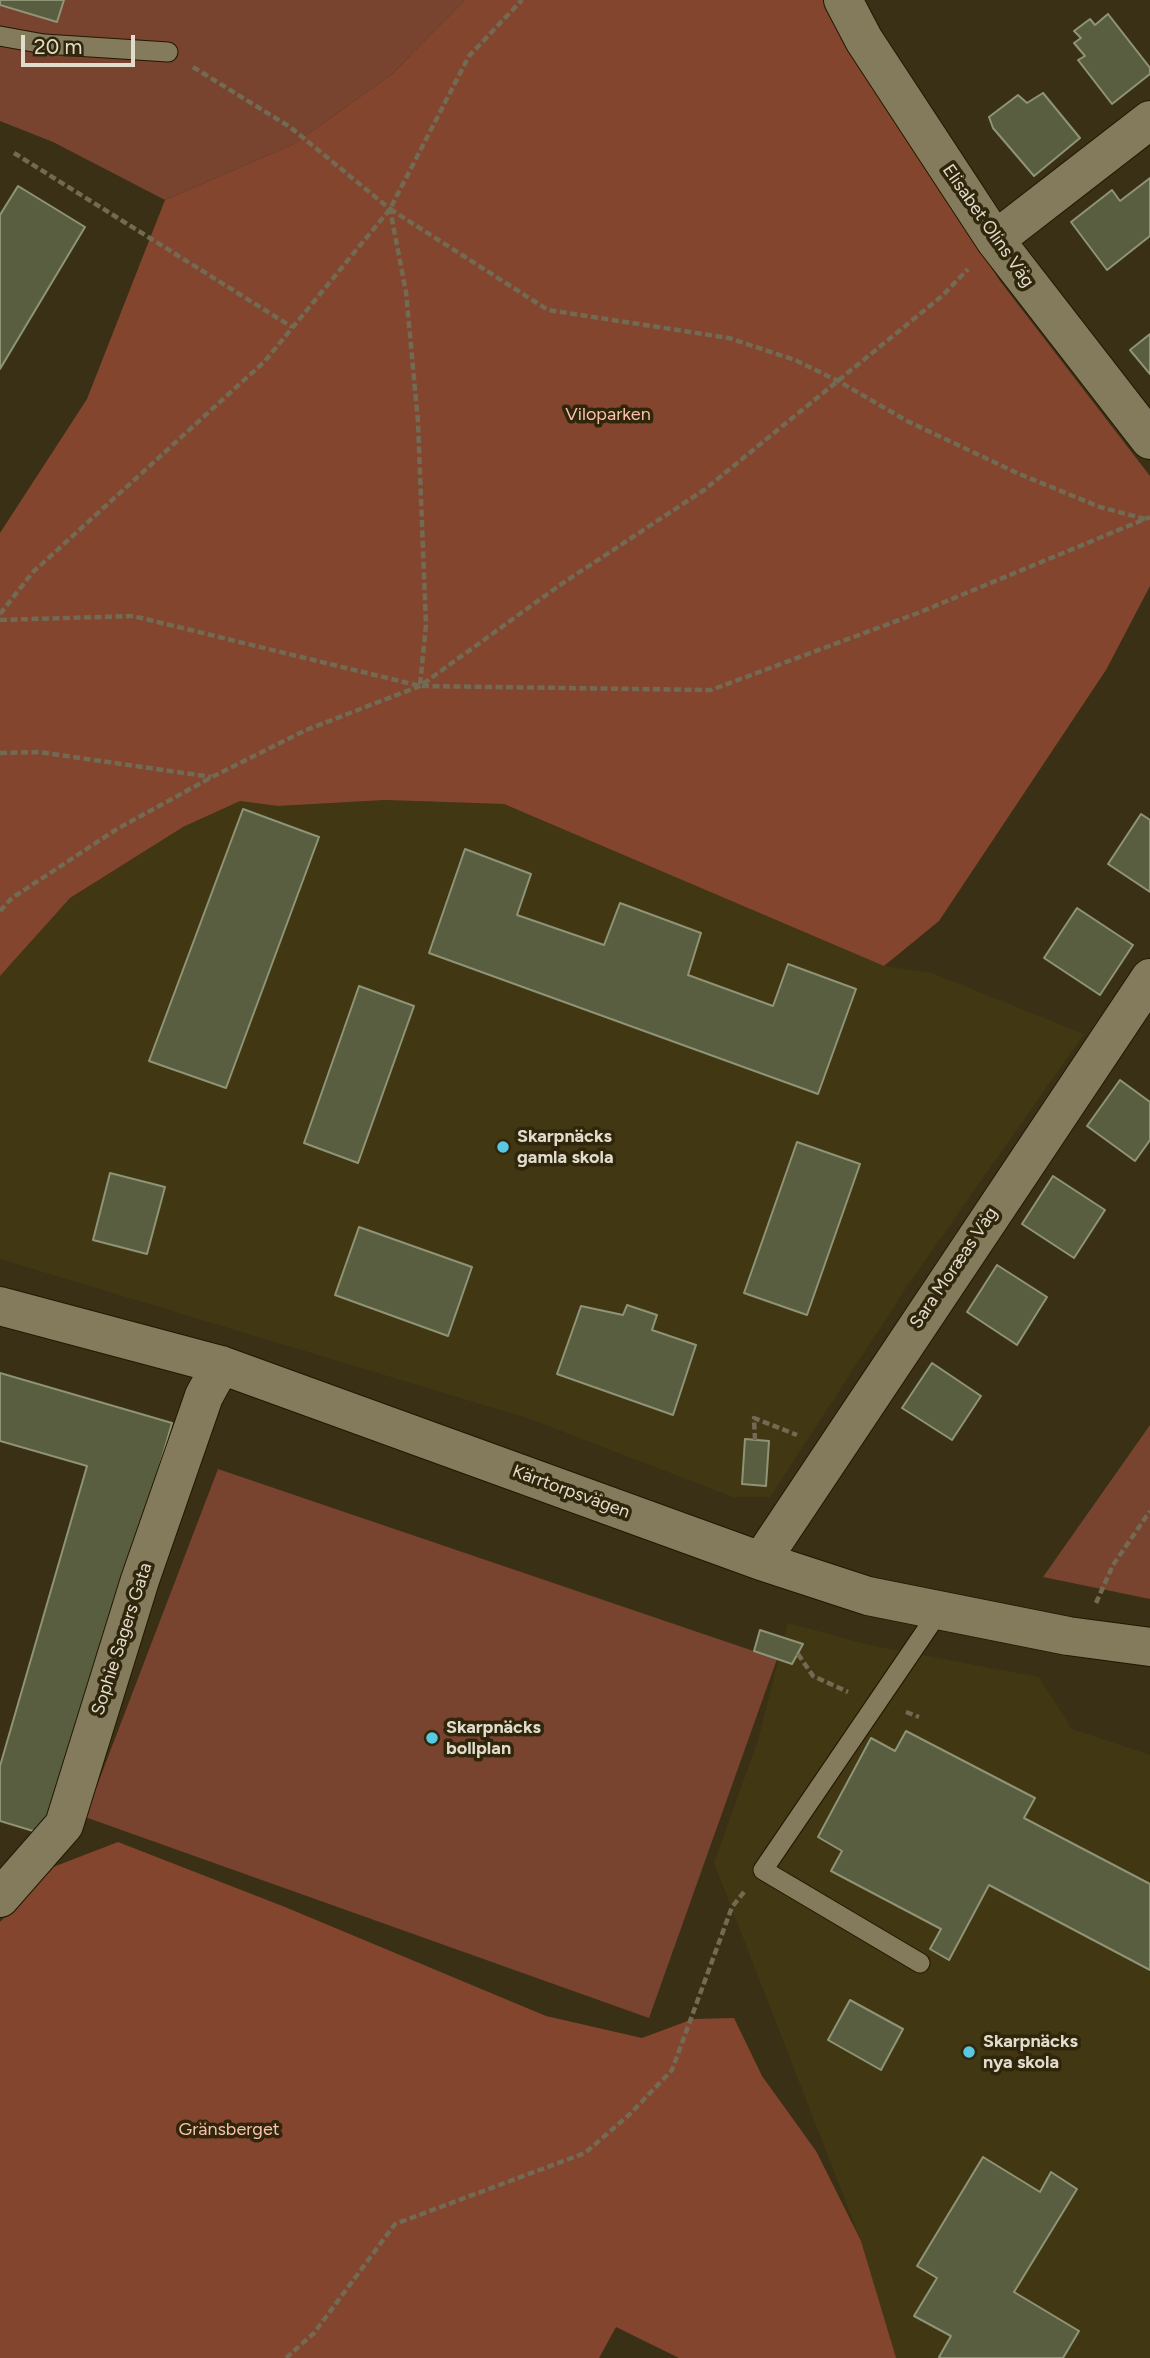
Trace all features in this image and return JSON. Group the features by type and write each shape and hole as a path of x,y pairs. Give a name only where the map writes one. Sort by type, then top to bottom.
{"street":[{"name":"Elisabet Olins Väg","path":"843,0 864,40 995,240 1150,440"},
{"path":"995,240 1150,120"},
{"name":"Sara Moræas Väg","path":"761,1561 1150,978"},
{"name":"Kärrtorpsvägen","path":"0,1306 221,1365 761,1561 869,1596 1084,1638 1150,1647"},
{"name":"Sophie Sagers Gata","path":"0,1898 64,1825 140,1580 204,1396 221,1365"}],"lane":[{"path":"0,36 44,44 169,52"},
{"path":"920,1963 763,1870 940,1610"}],"path":[{"path":"0,614 33,572 265,361 390,209 469,56 522,0"},
{"path":"169,52 290,127 390,209 548,310 729,338 795,360 840,382 907,421 1017,473 1100,507 1147,518"},
{"path":"14,153 292,327"},
{"path":"390,209 405,292 418,422 426,625 420,686"},
{"path":"0,911 12,898 117,829 212,777 306,730 420,686 560,585 704,490 840,382 942,296 995,240"},
{"path":"0,620 134,617 420,686 711,690 918,613 1147,518"},
{"path":"0,753 39,752 212,777"},
{"path":"755,1440 754,1418 834,1449"},
{"path":"1084,1638 1097,1599 1113,1565 1150,1511"},
{"path":"286,2358 314,2333 395,2224 585,2153 638,2106 672,2070 732,1907 763,1870"}],"shaded area":[{"path":"0,0 465,0 392,74 294,144 165,200 53,142 0,121"},
{"name":"Skarpnäcks gamla skola","path":"385,800 504,804 884,966 932,973 1084,1034 908,1285 770,1497 733,1497 530,1419 0,1259 0,976 70,898 183,827 240,801 278,806"},
{"path":"1150,1425 1150,1599 1043,1577"},
{"name":"Skarpnäcks bollplan","path":"218,1469 777,1659 649,2018 85,1817"},
{"name":"Skarpnäcks nya skola","path":"788,1623 873,1646 1039,1677 1072,1729 1150,1755 1150,2358 896,2358 894,2355 861,2241 714,1863 758,1740"}],"green space":[{"name":"Viloparken","path":"465,0 827,0 909,142 1000,281 1150,476 1150,586 1106,670 939,921 884,966 504,804 385,800 278,806 240,801 183,827 70,898 0,976 0,533 87,399 165,200 294,144 392,74"},
{"name":"Gränsberget","path":"118,1842 285,1907 546,2016 642,2038 693,2019 734,2018 762,2076 816,2151 861,2241 896,2358 679,2358 616,2327 599,2358 0,2358 0,1922 48,1869"}],"building":[{"path":"0,0 64,0 57,22 0,5"},
{"path":"1108,14 1150,68 1150,74 1112,104 1078,60 1085,56 1074,43 1081,38 1074,31 1090,19 1095,25"},
{"path":"1043,93 1080,138 1034,176 993,128 989,117 1018,95 1027,103"},
{"path":"1150,178 1150,236 1107,270 1071,222 1112,190 1120,201"},
{"path":"18,186 85,227 0,369 0,215"},
{"path":"1150,334 1150,374 1130,350"},
{"path":"243,809 319,837 226,1088 149,1061"},
{"path":"1141,814 1150,820 1150,892 1108,864"},
{"path":"465,849 531,874 517,915 604,945 620,903 701,933 688,975 773,1006 788,964 856,989 818,1094 429,953"},
{"path":"1077,908 1133,945 1100,995 1044,958"},
{"path":"359,986 414,1006 358,1163 304,1143"},
{"path":"1120,1080 1150,1102 1150,1140 1135,1161 1087,1126"},
{"path":"797,1142 860,1164 807,1315 744,1293"},
{"path":"110,1173 165,1187 147,1254 93,1240"},
{"path":"1053,1176 1105,1210 1074,1258 1022,1224"},
{"path":"359,1227 472,1267 448,1336 335,1295"},
{"path":"997,1265 1047,1297 1017,1345 967,1312"},
{"path":"627,1305 657,1315 652,1330 696,1345 673,1415 557,1374 581,1306 623,1315"},
{"path":"932,1363 981,1396 952,1440 902,1408"},
{"path":"0,1373 172,1423 53,1837 0,1821 0,1766 87,1466 0,1441"},
{"path":"745,1439 769,1441 766,1486 742,1484"},
{"path":"760,1630 803,1644 792,1664 754,1651"},
{"path":"906,1731 1035,1798 1024,1818 1150,1884 1150,1970 989,1885 949,1960 930,1949 941,1929 831,1871 842,1851 818,1837 871,1738 895,1751"},
{"path":"850,2000 903,2029 881,2070 828,2040"},
{"path":"983,2157 1040,2192 1051,2172 1077,2189 1014,2292 1079,2331 1063,2358 941,2358 939,2357 951,2336 914,2316 937,2278 917,2266"}],"place":[{"name":"Skarpnäcks gamla skola","path":"503,1147"},
{"name":"Skarpnäcks bollplan","path":"432,1738"},
{"name":"Skarpnäcks nya skola","path":"969,2052"}]}
